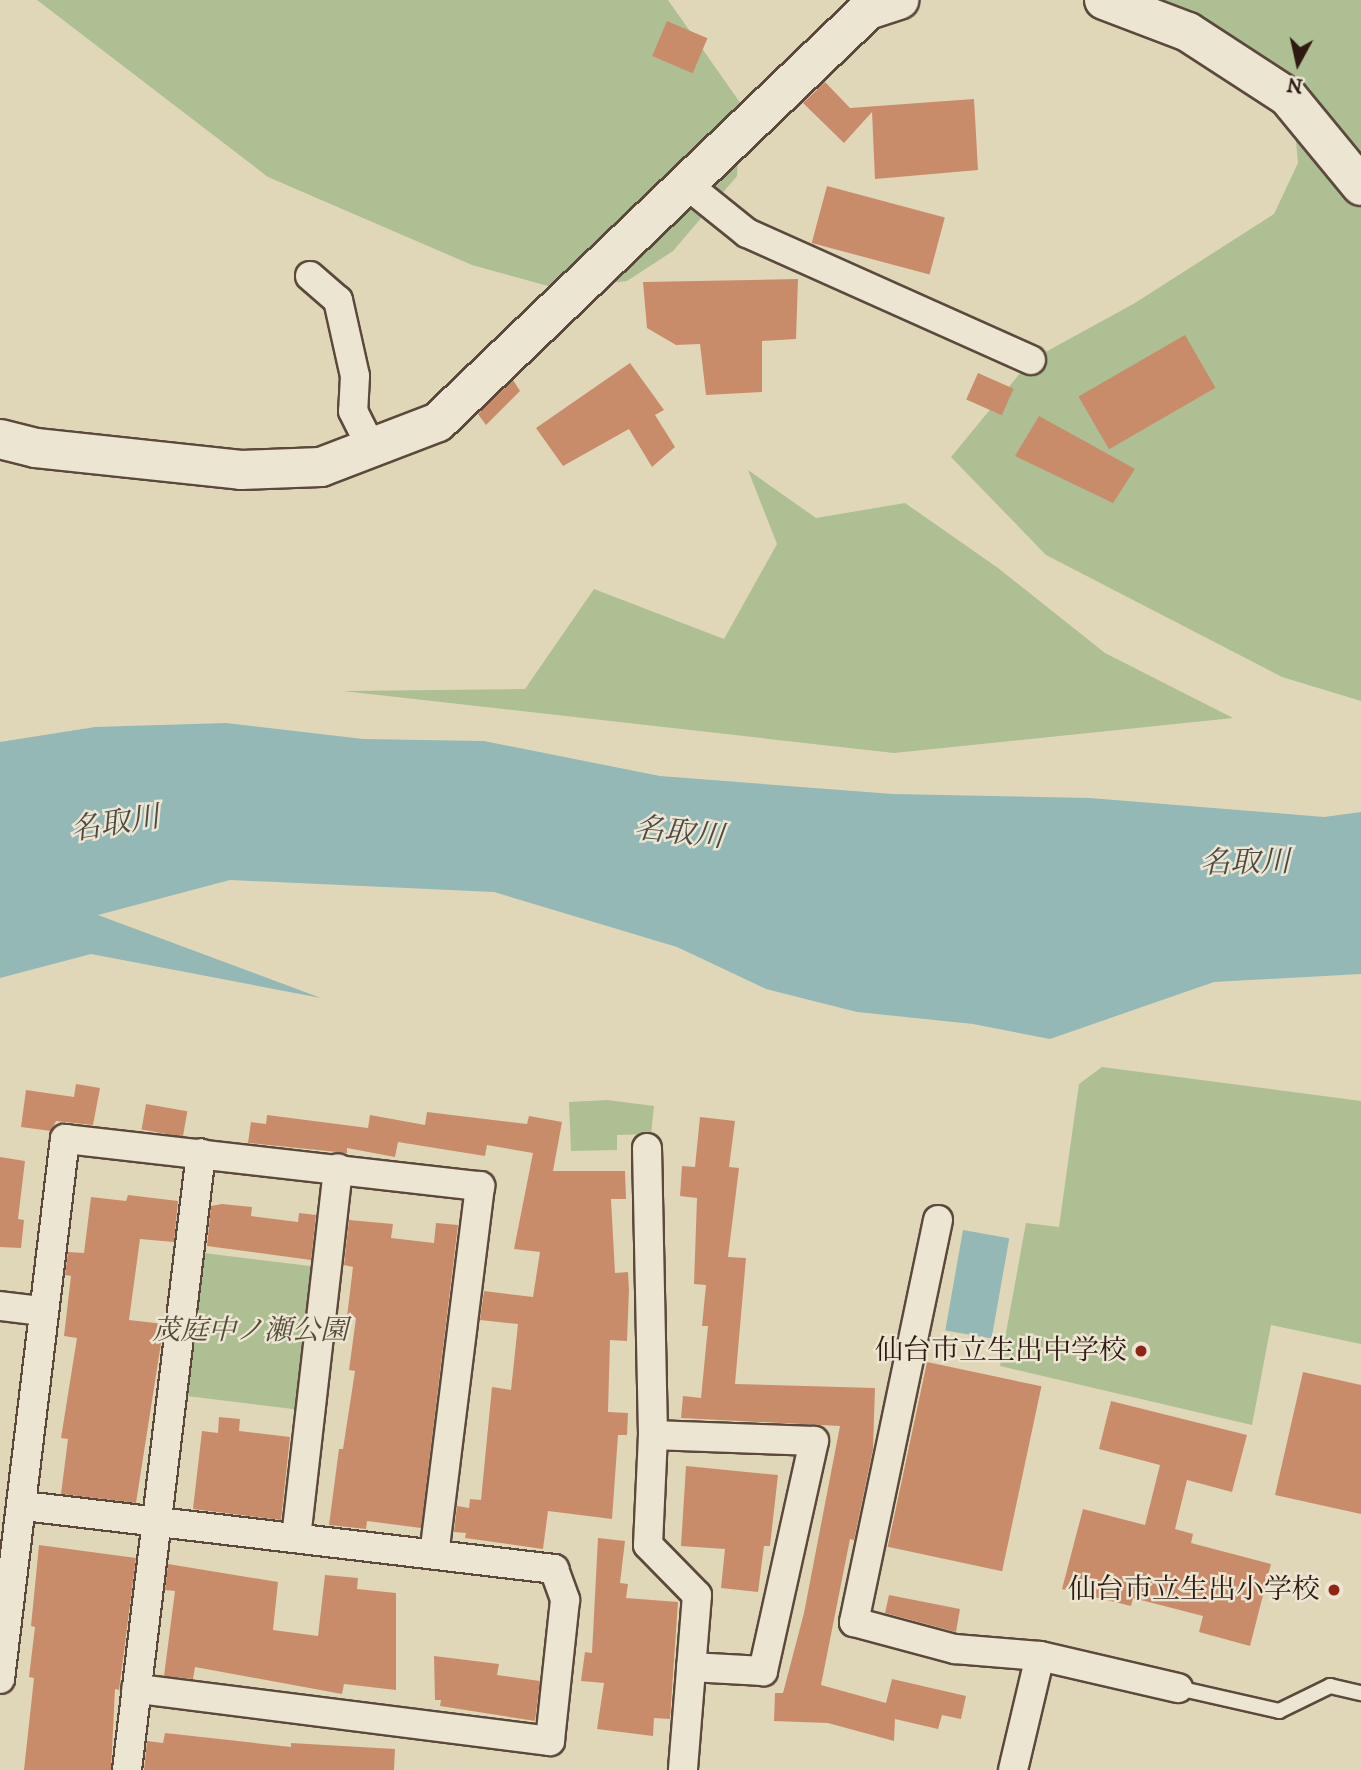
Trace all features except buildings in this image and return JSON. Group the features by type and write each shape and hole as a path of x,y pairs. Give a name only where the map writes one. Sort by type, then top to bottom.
{"street":[{"path":"0,439 36,448 241,470 321,467 438,422 868,10 899,0"},
{"path":"1104,0 1188,32 1288,97 1361,186"},
{"path":"686,184 747,233 1031,360"},
{"path":"310,276 338,300 355,376 353,411 372,449"},
{"path":"0,1679 24,1506 41,1311 65,1139 480,1185 434,1554"},
{"path":"647,1149 653,1436 648,1545 697,1595 683,1770"},
{"path":"127,1770 201,1153"},
{"path":"296,1538 338,1168"},
{"path":"938,1220 854,1622 955,1649 1040,1656 1178,1688"},
{"path":"0,1306 41,1311"},
{"path":"653,1436 814,1441 763,1671 691,1667"},
{"path":"24,1506 554,1569 565,1600 550,1741 136,1689"},
{"path":"1013,1770 1040,1656"}],"lane":[{"path":"1178,1688 1279,1711 1330,1686 1361,1693"}],"green space":[{"path":"37,0 668,0 741,104 737,176 673,251 627,281 559,289 472,265 268,177"},
{"path":"1142,0 1361,0 1361,701 1282,677 1046,555 951,457 1031,360 1135,303 1274,214 1298,163 1291,89"},
{"path":"748,470 816,518 905,503 998,568 1105,653 1233,718 894,753 343,691 525,689 594,589 724,639 777,544"},
{"path":"1102,1067 1361,1101 1361,1344 1271,1325 1252,1425 1000,1366 1026,1223 1059,1227 1079,1084"},
{"path":"607,1100 654,1106 651,1134 617,1135 617,1150 571,1151 569,1102"},
{"name":"茂庭中ノ瀬公園","path":"204,1253 314,1267 297,1409 186,1396"}],"water":[{"name":"名取川","path":"226,723 363,739 484,741 660,776 893,794 1090,798 1324,817 1361,812 1361,974 1214,982 1050,1039 973,1024 857,1012 766,989 677,947 494,892 230,880 98,915 321,998 91,954 0,978 0,742 95,727"},
{"path":"963,1230 1009,1238 992,1339 945,1330"}],"place":[{"name":"仙台市立生出中学校","path":"1141,1351"},
{"name":"仙台市立生出小学校","path":"1334,1590"}]}
